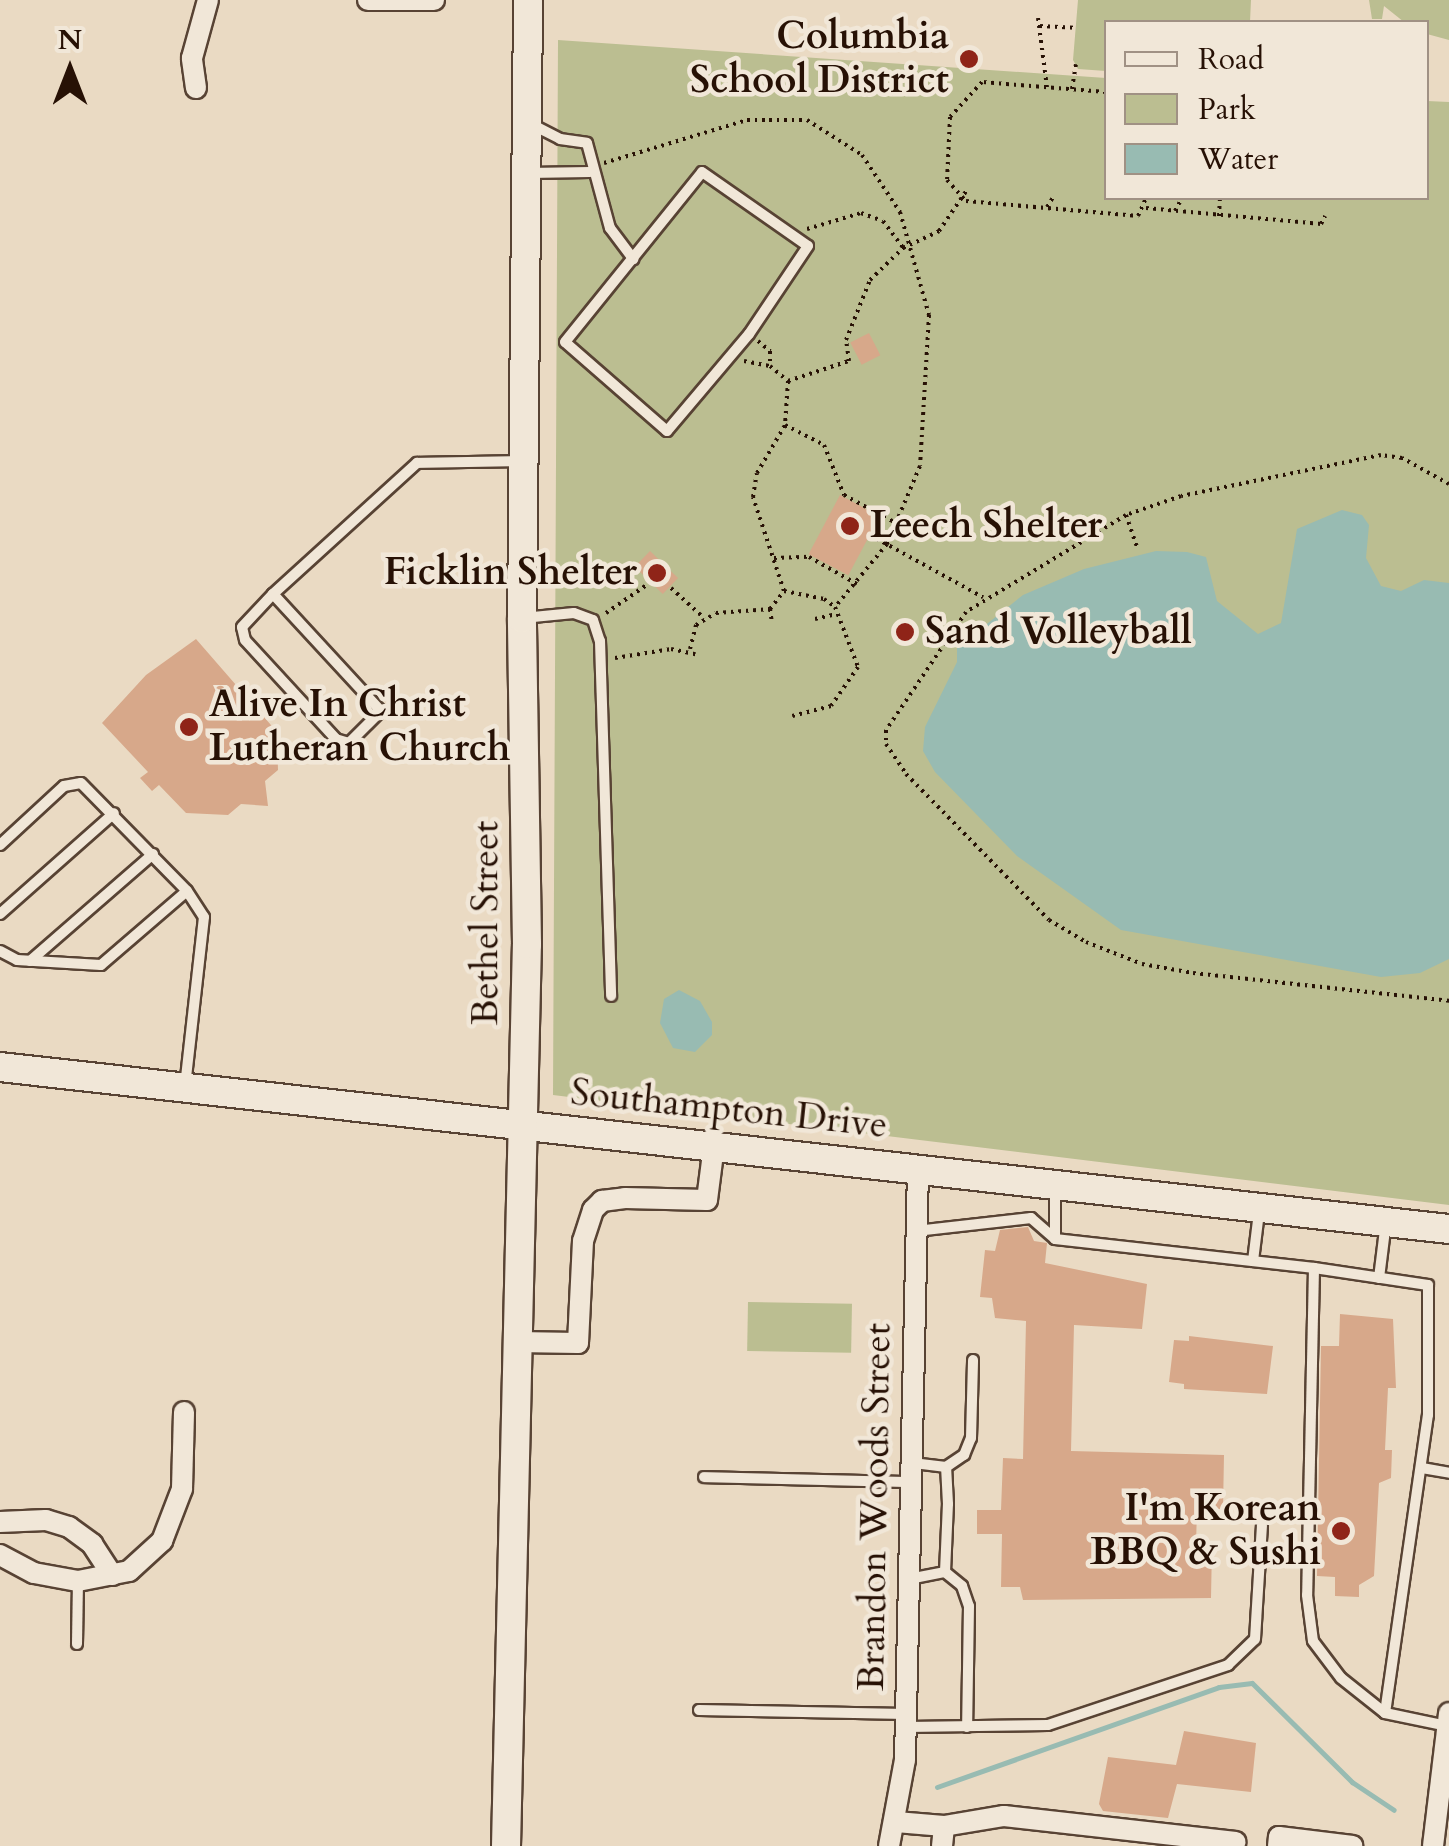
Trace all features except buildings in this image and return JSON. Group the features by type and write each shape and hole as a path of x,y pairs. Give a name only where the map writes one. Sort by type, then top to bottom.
{"street":[{"path":"196,88 192,58 208,0"},
{"path":"368,0 434,0"},
{"name":"Bethel Street","path":"506,1846 527,944 522,618 528,0"},
{"name":"Southampton Drive","path":"0,1067 1449,1229"},
{"path":"518,1342 578,1343 583,1240 593,1210 602,1201 625,1198 708,1200 714,1145"},
{"name":"Brandon Woods Street","path":"889,1846 896,1822 906,1721 918,1167"},
{"path":"0,1555 34,1573 78,1581 129,1571 162,1541 182,1489 184,1412"},
{"path":"0,1522 46,1520 69,1527 92,1544 112,1574"},
{"path":"1432,1846 1448,1720"},
{"path":"896,1822 943,1836 1004,1816 1236,1842"},
{"path":"1060,1846 1062,1823"},
{"path":"1278,1846 1279,1837 1352,1846"}],"lane":[{"path":"528,122 560,139 587,143 590,170 610,228 633,259"},
{"path":"528,174 590,170"},
{"path":"702,172 794,236 808,246 748,334 667,431 565,342 702,172"},
{"path":"274,594 381,711 349,742 336,739 245,640 242,627 274,594 417,463 526,461"},
{"path":"522,618 574,613 593,620 600,660 610,996"},
{"path":"0,845 64,786 81,783 114,812 187,891 204,917 185,1087"},
{"path":"0,914 114,812"},
{"path":"30,962 153,854"},
{"path":"0,951 30,962 101,964 187,891"},
{"path":"1055,1182 1055,1239"},
{"path":"1252,1261 1260,1205"},
{"path":"916,1231 1031,1218 1055,1239 1428,1285 1422,1468 1385,1714"},
{"path":"1379,1278 1386,1221"},
{"path":"1314,1268 1308,1621 1326,1661 1385,1714 1448,1720"},
{"path":"704,1477 911,1472 946,1466 964,1455 971,1438 972,1360"},
{"path":"946,1466 946,1572 962,1586 969,1606 967,1727"},
{"path":"1422,1468 1449,1473"},
{"path":"699,1710 967,1727 1074,1720 1228,1664 1254,1639 1262,1525"},
{"path":"908,1579 946,1572"},
{"path":"77,1644 78,1581"}],"path":[{"path":"1038,18 1046,87"},
{"path":"1039,26 1075,28"},
{"path":"1072,89 1076,64"},
{"path":"1104,92 982,82 956,104 946,168 951,190 966,201 1138,216 1146,208 1146,200"},
{"path":"590,170 747,120 807,120 862,156 914,244 928,315 926,421 920,466 887,544 836,607 855,653 852,682 831,706 792,716"},
{"path":"849,361 846,340 870,280 903,248 939,231 966,201 968,190"},
{"path":"1047,208 1054,196"},
{"path":"1174,212 1181,200"},
{"path":"1219,216 1220,200"},
{"path":"1146,208 1321,224 1325,216"},
{"path":"794,236 830,218 861,213 882,222 903,248"},
{"path":"748,334 770,351 770,366"},
{"path":"734,352 750,365 770,366 788,381"},
{"path":"788,381 858,357"},
{"path":"784,591 753,496 757,473 785,425 788,381"},
{"path":"785,425 824,446 844,495 896,523"},
{"path":"1449,484 1402,458 1381,455 1181,496 1126,515 983,597 930,659 890,720 886,744 906,774 1049,920 1086,942 1154,966 1449,1001"},
{"path":"1126,515 1138,549"},
{"path":"870,535 983,597"},
{"path":"774,558 808,557 858,584"},
{"path":"593,620 651,582"},
{"path":"672,588 704,618"},
{"path":"784,591 836,607"},
{"path":"704,618 770,608 784,591"},
{"path":"770,608 772,624"},
{"path":"815,620 836,614"},
{"path":"690,648 704,618"},
{"path":"690,648 695,654"},
{"path":"600,660 690,648"}],"green space":[{"path":"1078,0 1251,0 1250,20 1104,20 1104,71 1078,69 1073,60"},
{"path":"1369,0 1449,0 1449,40 1429,35 1429,20 1402,20 1384,6 1382,19 1372,19"},
{"path":"558,40 1104,78 1104,200 1429,200 1429,101 1449,102 1449,1205 553,1095"},
{"path":"748,1302 852,1304 851,1353 747,1351"}],"water":[{"path":"1342,510 1362,515 1369,525 1366,558 1381,586 1401,591 1424,580 1449,583 1449,959 1420,973 1381,977 1121,930 1017,856 935,772 923,751 925,727 957,662 957,648 1023,595 1084,569 1156,551 1187,552 1206,557 1217,601 1258,634 1281,623 1297,529"},
{"path":"679,990 700,1001 712,1022 712,1035 695,1052 673,1048 660,1023 664,999"}],"waterway":[{"path":"937,1787 1219,1687 1252,1683 1352,1782 1394,1810"}],"place":[{"name":"Columbia School District","path":"969,59"},
{"name":"Leech Shelter","path":"850,526"},
{"name":"Ficklin Shelter","path":"657,573"},
{"name":"Sand Volleyball","path":"905,632"},
{"name":"Alive In Christ Lutheran Church","path":"189,727"},
{"name":"I'm Korean BBQ & Sushi","path":"1341,1531"}]}
